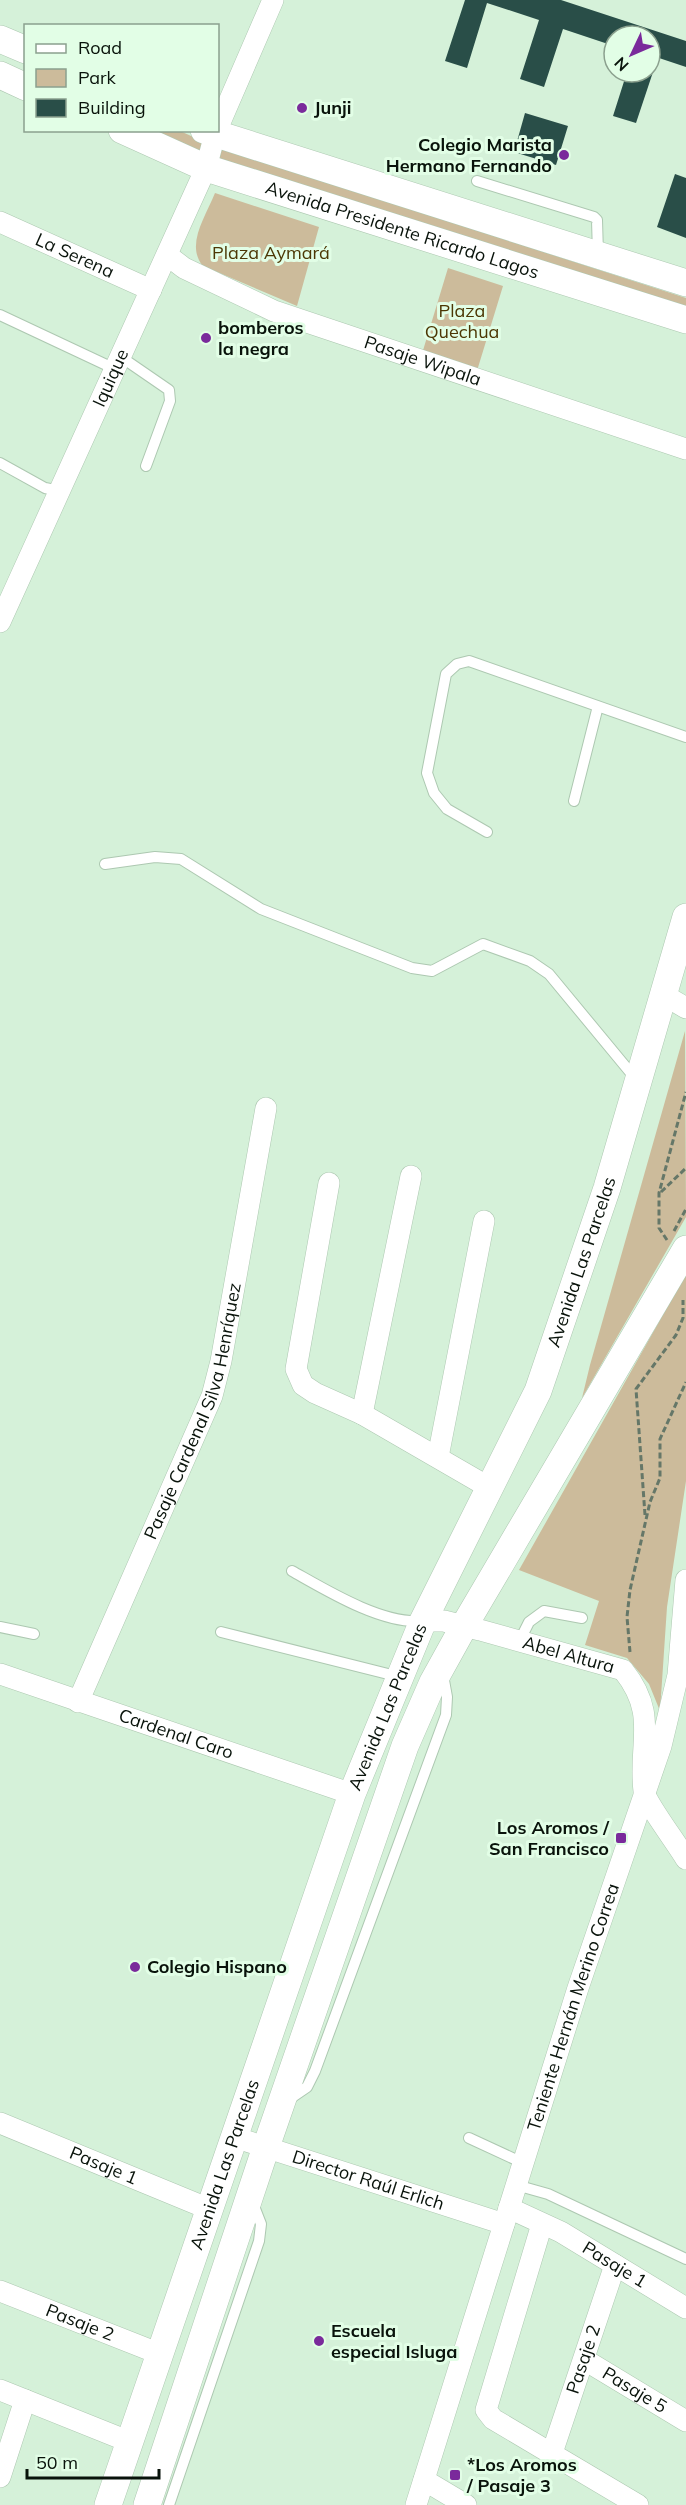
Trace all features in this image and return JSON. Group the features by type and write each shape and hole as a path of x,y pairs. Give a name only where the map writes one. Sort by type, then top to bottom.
{"street":[{"name":"Iquique","path":"219,118 273,0"},
{"path":"0,39 24,49"},
{"path":"0,75 24,86"},
{"name":"Avenida Presidente Ricardo Lagos","path":"126,132 206,168 686,320"},
{"name":"Iquique","path":"0,622 206,168 213,132"},
{"name":"Avenida Presidente Ricardo Lagos","path":"216,132 686,283"},
{"name":"La Serena","path":"0,222 151,290"},
{"name":"Pasaje Wipala","path":"167,255 184,268 274,311 686,449"},
{"name":"Avenida Las Parcelas","path":"108,2505 352,1794 423,1621 538,1391 607,1188 639,1083 675,1001 686,917"},
{"name":"Pasaje Cardenal Silva Henríquez","path":"78,1701 212,1396 221,1361 266,1108"},
{"path":"362,1414 411,1176"},
{"path":"329,1183 296,1369 303,1384 315,1393 362,1414 490,1488"},
{"path":"438,1457 484,1221"},
{"name":"Avenida Las Parcelas","path":"147,2505 249,2197 405,1746 441,1668 464,1626 683,1254"},
{"name":"Teniente Hernán Merino Correa","path":"416,2505 578,1988 661,1746 678,1675 686,1580"},
{"name":"Abel Altura","path":"423,1621 444,1621 623,1670 636,1687 646,1721 644,1793"},
{"name":"Cardenal Caro","path":"0,1675 352,1794"},
{"path":"644,1793 686,1859"},
{"name":"Pasaje 1","path":"0,2123 209,2209"},
{"name":"Director Raúl Erlich","path":"234,2137 506,2216"},
{"name":"Pasaje 1","path":"506,2216 542,2224 561,2232 686,2308"},
{"path":"542,2224 486,2410 493,2419 638,2505"},
{"name":"Pasaje 2","path":"552,2453 615,2265"},
{"name":"Pasaje 2","path":"0,2291 160,2354"},
{"name":"Pasaje 5","path":"585,2360 686,2421"},
{"path":"0,2390 130,2442"},
{"path":"0,2477 25,2400"},
{"path":"424,2480 466,2505"}],"lane":[{"path":"477,181 594,217 597,220 598,254"},
{"path":"0,315 118,363 169,390 170,401 146,466"},
{"path":"0,463 45,488 60,491"},
{"path":"487,832 447,809 434,793 427,773 446,675 458,664 469,661 686,737"},
{"path":"574,801 598,706"},
{"path":"105,864 155,857 181,859 261,909 412,968 432,971 483,944 530,961 549,974 639,1083"},
{"path":"292,1570 351,1604 407,1621 423,1621"},
{"path":"520,1640 535,1614 544,1611 582,1618"},
{"path":"0,1627 34,1634"},
{"path":"220,1632 400,1677"},
{"path":"469,2138 523,2163"},
{"path":"516,2185 548,2194 686,2259"},
{"path":"169,2505 259,2241 261,2224 249,2197"}],"path":[{"path":"683,1254 659,1228 659,1193 686,1092"},
{"path":"659,1193 686,1168"},
{"path":"646,1520 636,1389 676,1335 683,1318 682,1304 686,1292"},
{"path":"623,1670 630,1655 631,1642 627,1617 630,1590 650,1502 660,1478 660,1439 686,1382"}],"green space":[{"path":"138,132 182,132 209,144 686,298 686,313"},
{"name":"Plaza Aymará","path":"215,193 319,227 297,306 203,266 198,258 197,240"},
{"name":"Plaza Quechua","path":"448,268 503,286 476,374 421,357"},
{"path":"685,1031 686,1217 582,1398 590,1365"},
{"path":"686,1274 686,1481 667,1607 660,1711 649,1684 627,1658 585,1645 599,1601 519,1570"}],"building":[{"path":"465,0 561,0 634,24 602,24 602,42 563,29 544,87 520,79 539,20 487,3 467,68 445,61"},
{"path":"662,33 686,41 686,67 662,59"},
{"path":"623,84 649,84 636,123 613,116"},
{"path":"525,113 568,126 556,165 514,152"},
{"path":"675,174 686,178 686,238 657,227"}],"place":[{"name":"Junji","path":"302,108"},
{"name":"Colegio Marista Hermano Fernando","path":"564,155"},
{"name":"bomberos la negra","path":"206,338"},
{"name":"Los Aromos / San Francisco","path":"621,1838"},
{"name":"Colegio Hispano","path":"135,1967"},
{"name":"Escuela especial Isluga","path":"319,2341"},
{"name":"*Los Aromos / Pasaje 3","path":"455,2475"}]}
